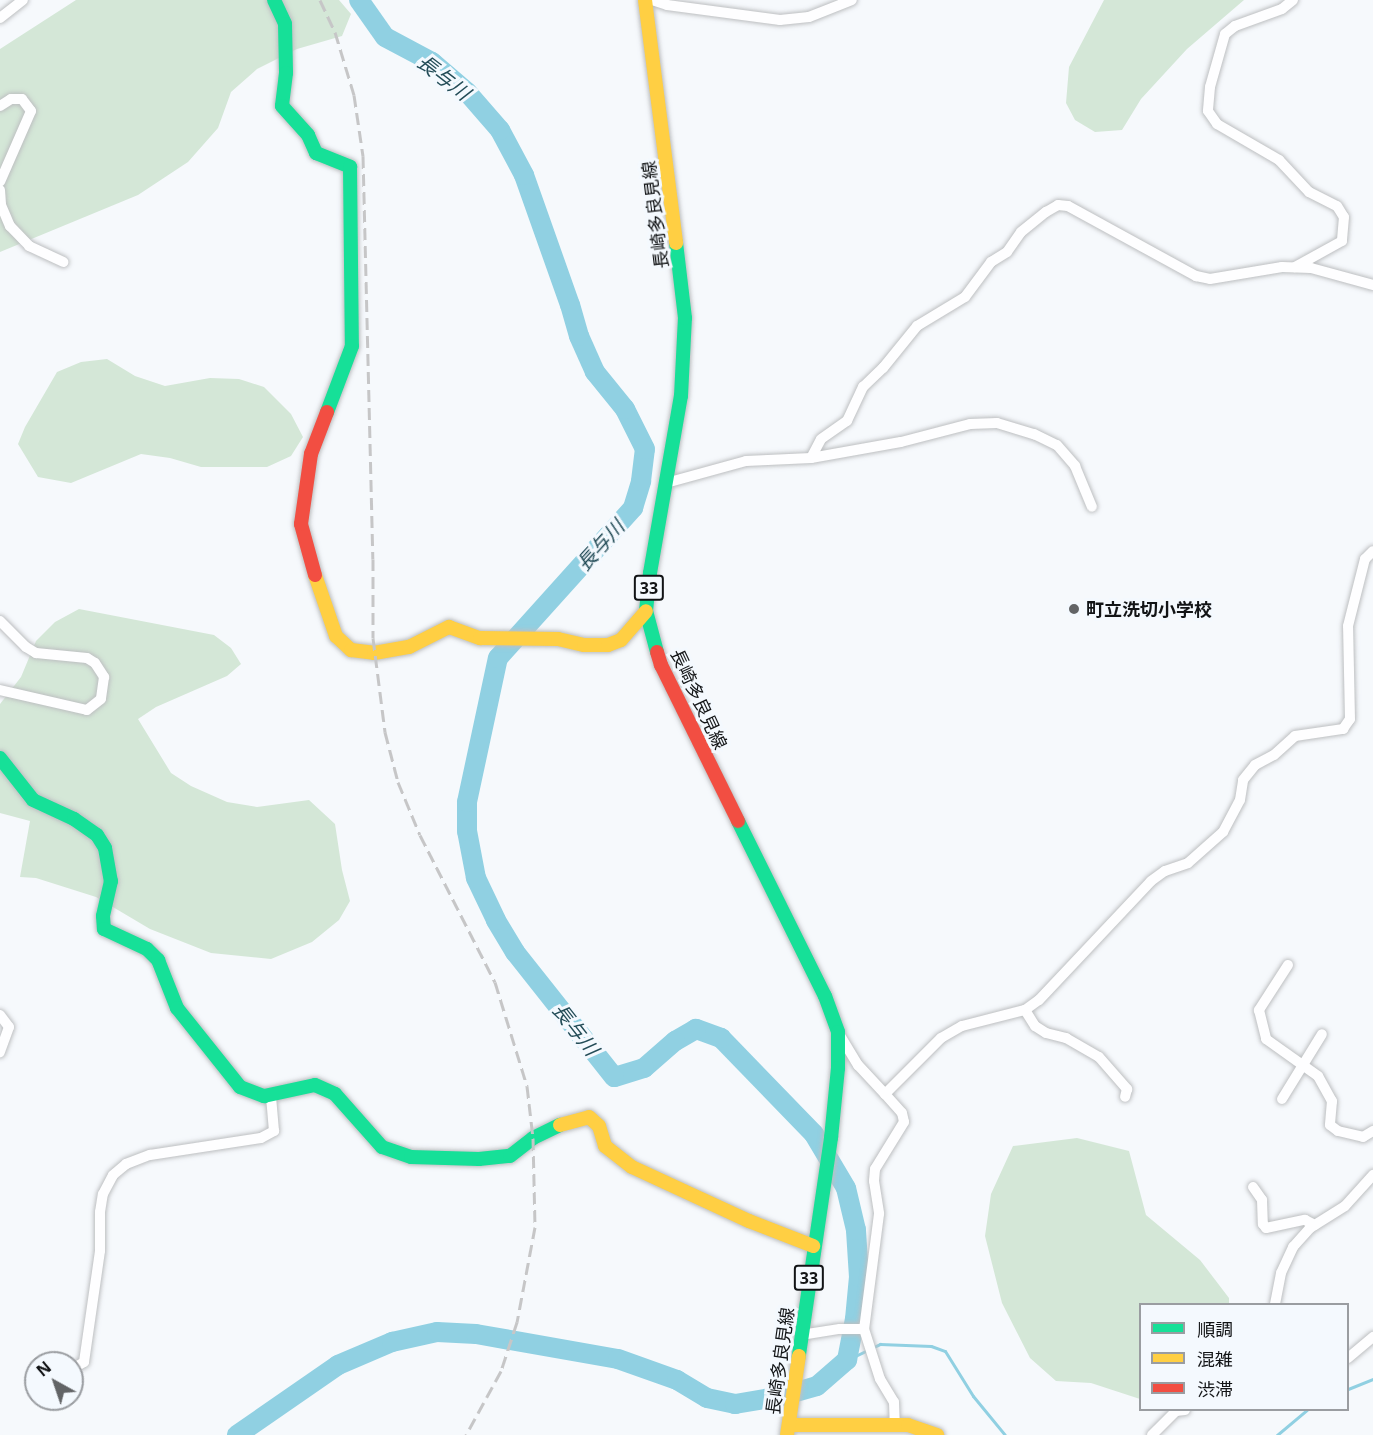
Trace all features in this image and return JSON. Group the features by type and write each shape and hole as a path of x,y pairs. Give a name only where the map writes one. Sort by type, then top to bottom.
{"street":[{"path":"0,18 23,0"},
{"path":"274,0 282,13 285,24 286,73 282,106 308,135 316,153 350,167 352,346 311,454 304,482 301,524 304,542 336,636 351,650 374,653 409,646 449,627 466,635 558,639 584,645 608,645 621,640 646,611"},
{"name":"長崎多良見線","path":"645,0 685,318 681,396 646,611 661,665 825,996 838,1032 838,1068 831,1137 822,1184 789,1424"},
{"path":"652,0 667,5 780,20 809,17 852,0"},
{"path":"1292,268 1342,241 1344,217 1337,206 1309,192 1279,160 1218,124 1208,111 1210,87 1225,34 1235,26 1282,9 1293,0"},
{"path":"0,106 11,99 22,99 31,111 0,182"},
{"path":"0,190 1,205 10,226 29,246 64,262"},
{"path":"811,458 821,439 848,421 863,387 883,368 917,326 965,297 991,262 1007,252 1021,232 1058,205 1077,211 1196,276 1210,279 1263,269 1311,268 1373,285"},
{"path":"666,483 746,461 811,458 901,442 970,424 997,423 1034,434 1057,445 1075,466 1092,507"},
{"path":"885,1094 941,1038 962,1026 1025,1010 1039,1000 1151,881 1165,871 1188,863 1223,832 1240,800 1243,780 1255,765 1274,755 1295,736 1343,729 1350,719 1348,626 1365,559 1373,551"},
{"path":"0,621 26,647 36,653 87,658 94,663 104,677 101,699 87,710 0,690"},
{"path":"0,758 33,800 74,819 97,835 105,848 111,881 103,916 104,929 147,949 158,960 177,1008 240,1087 254,1095 271,1095 315,1085 335,1094 382,1147 396,1154 411,1157 479,1160 510,1156 533,1138 566,1122 589,1117 599,1126 605,1146 632,1167 749,1221 813,1246"},
{"path":"1288,965 1259,1010 1266,1039 1318,1076 1332,1101 1330,1125 1338,1131 1363,1137 1373,1131"},
{"path":"1025,1010 1035,1026 1046,1033 1066,1038 1100,1057 1127,1089 1125,1097"},
{"path":"0,1015 9,1027 0,1052"},
{"path":"838,1032 858,1065 902,1113 904,1122 875,1169 874,1181 879,1214 863,1329 880,1379 894,1402 885,1429"},
{"path":"1282,1099 1322,1034"},
{"path":"84,1362 100,1251 100,1212 103,1194 113,1176 126,1164 150,1155 261,1138 274,1131 271,1095"},
{"path":"1275,1303 1281,1273 1293,1246 1315,1225 1345,1206 1373,1174"},
{"path":"1252,1187 1262,1200 1263,1224 1266,1228 1305,1220 1315,1225"},
{"path":"801,1335 840,1329 863,1329"},
{"path":"1349,1356 1373,1337"},
{"path":"1152,1435 1176,1411"},
{"path":"789,1424 885,1429 908,1425 937,1435"}],"green space":[{"path":"76,0 339,0 351,14 342,36 297,49 257,69 231,92 218,128 188,162 138,195 0,252 0,49"},
{"path":"1104,0 1244,0 1187,49 1141,99 1122,130 1095,132 1075,120 1066,103 1069,67"},
{"path":"107,359 135,376 165,386 210,378 239,379 264,387 291,414 303,437 291,456 267,467 201,467 170,458 141,454 71,483 38,477 18,444 25,427 57,372 81,362"},
{"path":"79,609 214,635 231,648 241,664 227,676 156,707 138,719 171,773 191,786 227,802 257,807 309,800 335,824 342,870 350,901 339,920 312,942 271,959 211,953 150,929 96,897 36,878 20,877 30,821 0,813 0,704 21,677 36,641 55,622"},
{"path":"1077,1138 1129,1151 1146,1215 1200,1260 1229,1298 1229,1303 1139,1303 1139,1399 1091,1383 1056,1381 1030,1358 1002,1303 985,1236 991,1194 1013,1146"}],"waterway":[{"name":"長与川","path":"237,1435 338,1365 392,1342 437,1332 476,1334 618,1359 677,1380 707,1398 735,1404 782,1396 817,1386 847,1360 855,1319 859,1277 856,1230 846,1188 814,1134 721,1038 696,1029 675,1041 644,1068 614,1077 515,952 496,920 476,878 467,831 467,802 498,658 633,508 641,481 645,449 625,409 595,372 579,336 524,175 500,130 467,92 432,62 385,37 359,0"},
{"path":"847,1360 880,1344 931,1346 945,1351 973,1396 1005,1435"},
{"path":"1349,1389 1373,1379"},
{"path":"1277,1435 1306,1411"}],"railway":[{"path":"320,0 335,32 354,95 363,156 373,638 385,732 398,782 420,835 495,982 527,1086 533,1138 535,1227 517,1322 501,1371 466,1435"}],"traffic: fast":[{"path":"274,0 285,24 286,73 282,106 308,135 316,153 350,167 352,346 327,412"},
{"path":"657,652 646,611 650,573 681,396 685,318 676,243"},
{"path":"0,758 33,800 74,819 97,835 105,848 111,881 103,916 104,929 147,949 158,960 177,1008 240,1087 264,1096 315,1085 335,1094 382,1147 411,1157 479,1159 510,1156 533,1138 560,1125"},
{"path":"738,821 825,996 838,1032 838,1068 831,1138 799,1356"}],"traffic: slow":[{"path":"645,0 676,243"},
{"path":"315,575 336,636 351,650 374,653 409,647 449,627 480,638 558,639 584,645 608,645 621,640 646,611"},
{"path":"560,1125 589,1117 599,1126 605,1146 632,1167 749,1221 813,1246"},
{"path":"787,1435 799,1356"},
{"path":"789,1425 908,1425 937,1435"}],"traffic: jam":[{"path":"315,575 301,524 311,454 327,412"},
{"path":"657,652 661,665 738,821"}],"place":[{"name":"町立洗切小学校","path":"1074,609"}]}
